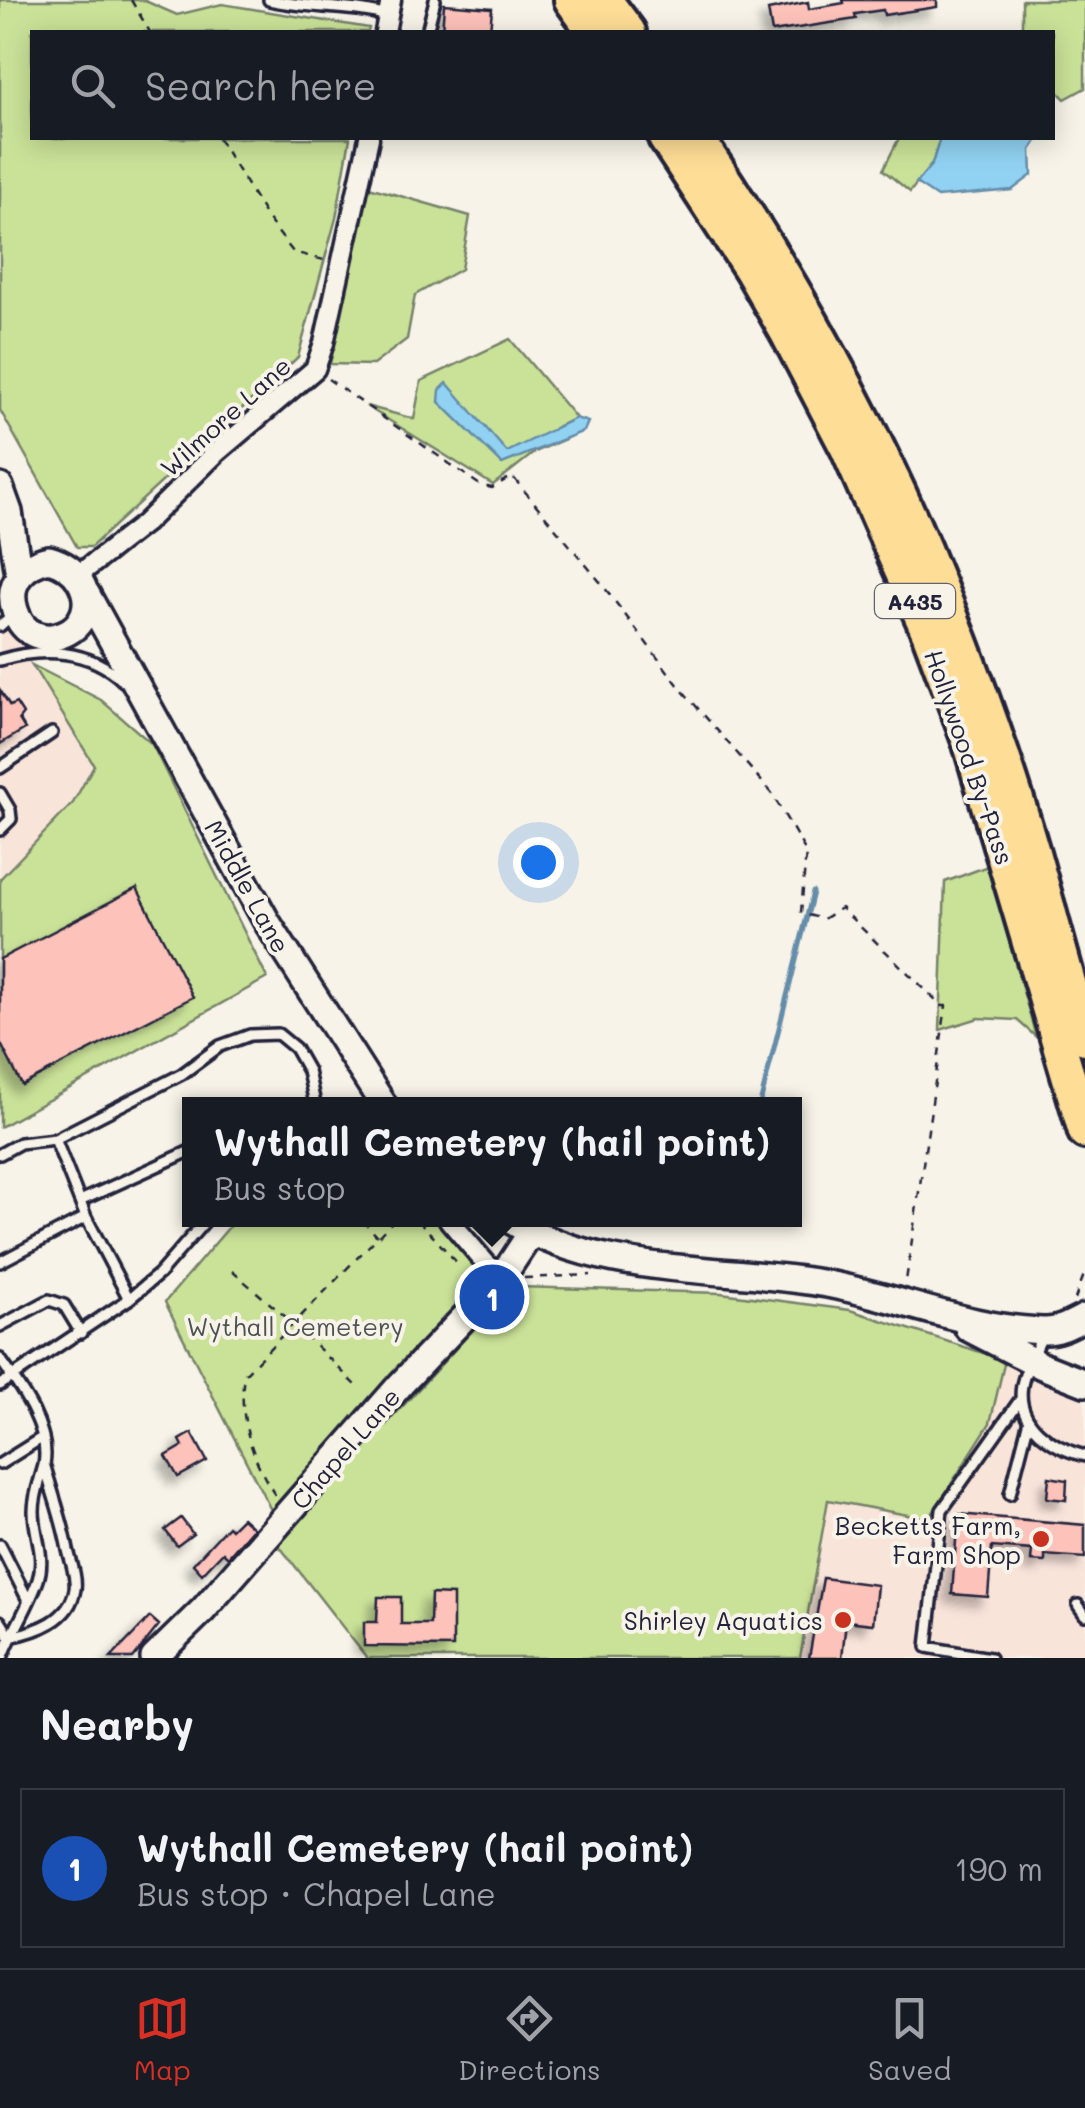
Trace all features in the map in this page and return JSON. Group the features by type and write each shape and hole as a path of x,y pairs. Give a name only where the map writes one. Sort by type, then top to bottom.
{"highway":[{"path":"571,0 593,30"},
{"path":"605,0 628,30"},
{"name":"Hollywood By-Pass","path":"666,140 751,270 786,333 847,448 928,632 970,744 1085,1132"},
{"name":"Hollywood By-Pass","path":"698,140 743,206 813,328 924,549 1026,829 1085,1038"}],"street":[{"name":"Wilmore Lane","path":"82,584 216,453 315,369 369,140"},
{"path":"0,487 9,512 19,575 8,620 41,638 90,642 122,662"},
{"path":"9,512 49,559"},
{"path":"19,575 30,563 49,559 62,562 82,584 84,615 74,629 59,637"},
{"name":"Middle Lane","path":"82,584 273,933 378,1097"},
{"path":"454,1227 500,1280"},
{"name":"Chapel Lane","path":"154,1658 203,1610 401,1384 500,1280 520,1227"},
{"path":"522,1227 566,1246 650,1265 830,1284 992,1324 1044,1331 1064,1327 1085,1316"},
{"path":"908,1304 1085,1383"}],"lane":[{"path":"269,0 360,8 388,16"},
{"path":"428,30 435,0"},
{"path":"0,660 52,651 79,656 113,672 146,704"},
{"path":"0,768 52,733"},
{"path":"0,793 11,819 0,830"},
{"path":"0,1154 20,1142 55,1139 182,1074 220,1046 250,1034 278,1034 295,1048 308,1070 314,1097"},
{"path":"55,1139 86,1217 129,1298"},
{"path":"80,1202 182,1155"},
{"path":"0,1262 86,1217"},
{"path":"0,1385 129,1298 159,1274 200,1227"},
{"path":"0,1326 49,1300 64,1305 81,1333"},
{"path":"990,1658 927,1646 942,1510 1020,1400 1022,1380 1044,1331"},
{"path":"0,1359 32,1408 42,1437 44,1464 66,1536 76,1587 68,1608 53,1622 36,1632 10,1637"},
{"path":"1020,1400 1029,1420 1049,1442 1085,1456"},
{"path":"1010,1494 1029,1420"},
{"path":"0,1464 42,1437"},
{"path":"2,1658 38,1579 40,1540 34,1515 36,1487 44,1464"},
{"path":"0,1545 28,1600"},
{"path":"1078,1604 1085,1615"},
{"path":"0,1622 10,1637"}],"path":[{"path":"131,0 149,30"},
{"path":"219,140 266,218 293,252 341,261"},
{"path":"315,369 480,485 492,488 512,476 602,583 682,690 771,792 806,852 800,913 822,919 841,908 946,1006 908,1304"},
{"path":"369,1227 377,1236"},
{"path":"289,1512 263,1477 240,1402 244,1374 387,1227"},
{"path":"424,1227 461,1267"},
{"path":"232,1271 362,1390"}],"shaded area":[{"path":"0,570 32,665 94,765 73,803 0,879"},
{"path":"1005,1360 1085,1402 1085,1658 800,1658 828,1499 990,1423"}],"green space":[{"path":"0,0 143,0 177,15 222,4 369,28 30,30 30,140 350,140 336,218 298,357 91,547 77,547 0,410"},
{"path":"1022,0 1085,0 1085,88 1065,99 1055,89 1055,30 1022,30"},
{"path":"898,140 939,140 932,164 910,192 883,170"},
{"path":"369,187 470,216 461,269 415,295 407,339 373,365 330,364"},
{"path":"510,339 576,418 555,428 565,439 535,452 493,485 366,406 414,419 421,381"},
{"path":"32,665 101,700 152,744 267,978 0,1127 0,879 73,803 94,765"},
{"path":"988,866 1036,1037 1017,1020 979,1018 940,1030 945,882"},
{"name":"Wythall Cemetery","path":"229,1227 443,1227 489,1282 399,1368 274,1516 165,1302"},
{"path":"519,1287 721,1293 850,1310 1005,1360 990,1423 929,1519 828,1500 800,1658 367,1658 277,1543 484,1318"}],"water":[{"path":"939,140 1038,140 1031,150 1032,175 1012,190 937,197 916,183 932,164"},
{"path":"447,383 507,452 576,418 588,422 584,431 502,464 439,402 440,390"}],"building":[{"path":"843,0 937,0 937,7 884,15 883,10 855,14 856,19 772,30 768,10 808,2 809,9 844,3"},
{"path":"444,4 492,8 490,30 442,30"},
{"path":"0,690 10,706 16,703 23,714 19,719 25,729 0,744"},
{"path":"137,888 193,997 22,1085 0,1042 0,959"},
{"path":"192,1433 207,1461 178,1477 166,1456 183,1446 180,1440"},
{"path":"1049,1477 1067,1480 1066,1500 1047,1498"},
{"path":"958,1514 1085,1525 1085,1558 1045,1555 1045,1562 1031,1561 1032,1550 992,1547 988,1597 952,1594"},
{"path":"181,1518 193,1534 177,1546 165,1530"},
{"path":"242,1518 253,1528 228,1557 223,1552 202,1574 193,1564 228,1526 231,1529"},
{"name":"Shirley Aquatics","path":"823,1578 877,1585 873,1624 846,1621 842,1658 809,1658"},
{"path":"431,1594 453,1595 453,1647 364,1646 364,1622 377,1622 378,1597 401,1597 401,1624 430,1624"},
{"path":"150,1617 159,1625 133,1658 111,1658"}],"waterway":[{"path":"762,1097 813,892"}],"place":[{"name":"Wythall Cemetery (hail point)","path":"492,1297"},
{"name":"Becketts Farm, Farm Shop","path":"1041,1539"},
{"name":"Shirley Aquatics","path":"843,1620"}]}
